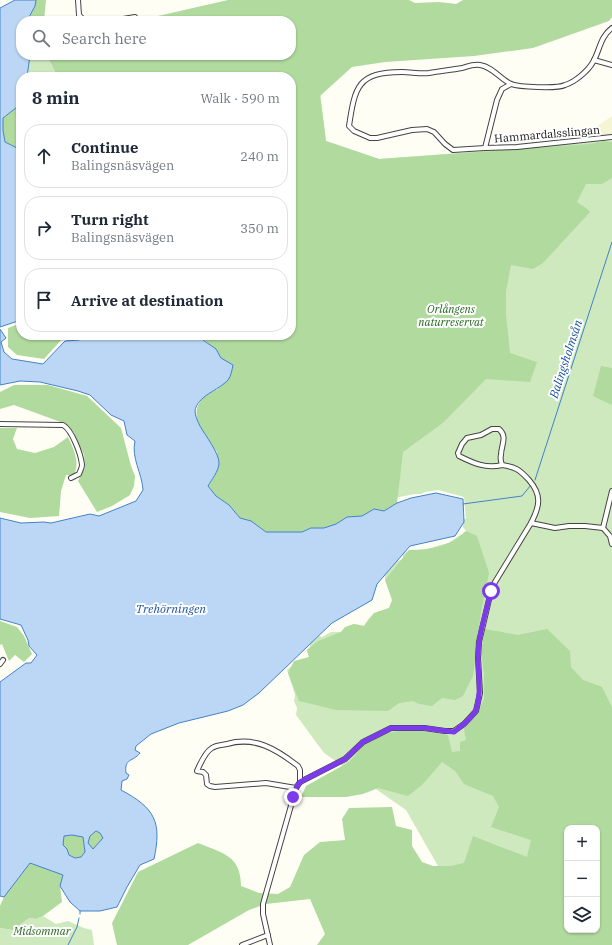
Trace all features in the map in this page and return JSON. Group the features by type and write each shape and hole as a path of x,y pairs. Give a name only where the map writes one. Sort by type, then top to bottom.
{"street":[{"path":"78,0 80,16"},
{"path":"511,84 539,87 565,86 587,70 594,60 603,36 612,28"},
{"path":"594,60 612,65"},
{"name":"Hammardalsslingan","path":"484,148 497,100 502,89 511,84 488,67 472,65 427,73 385,72 373,75 364,80 353,101 349,126 354,131 370,138 376,138 412,130 427,129 434,132 444,144 453,150 517,147 612,137"},
{"path":"0,424 63,425 68,428 77,447 82,466 79,474 71,478"},
{"path":"270,945 263,914 263,904 296,788 300,782 345,759 363,742 391,728 424,728 454,732 476,711 480,693 478,658 479,642 491,591 536,514 539,503 537,491 520,471 502,465 491,466 475,464 459,456 458,453 467,438 478,436 492,429 499,429 503,434 504,442 500,455 502,465"},
{"path":"603,528 612,491"},
{"path":"531,523 555,528 569,526 603,528 610,536 612,544"},
{"path":"0,664 3,660"},
{"path":"296,788 266,783 210,786 204,772 197,771 206,755 212,748 238,741 257,742 272,749 298,766 300,770 300,782"},
{"path":"242,945 268,935"}],"green space":[{"path":"36,0 46,0 44,16 30,16 35,6"},
{"path":"228,0 409,0 415,3 439,2 456,4 463,0 612,0 612,17 609,21 533,48 474,56 385,62 352,67 320,96 326,141 379,159 589,144 604,141 612,142 612,178 602,184 586,184 577,202 590,212 543,263 533,269 511,265 506,291 506,315 510,353 537,362 530,382 486,379 444,422 403,452 397,503 384,511 374,509 362,516 347,517 336,524 324,528 311,528 302,532 266,532 251,521 240,518 229,505 216,496 208,486 214,477 217,452 203,434 197,420 196,412 203,397 218,389 220,362 217,352 204,340 296,340 296,72 55,72 50,60 296,60 296,16 158,16"},
{"name":"Orlångens naturreservat","path":"29,60 196,60 317,65 326,141 379,159 612,141 612,945 483,945 406,810 324,753 296,715 297,708 294,701 295,695 287,670 294,664 309,657 307,650 310,647 310,644 319,636 322,637 331,632 341,632 346,627 351,625 364,626 372,615 389,608 392,604 392,600 385,580 386,570 392,563 403,559 403,554 409,550 422,551 449,543 466,531 460,523 463,518 466,519 464,497 438,490 394,498 294,340 296,340 296,72 28,72"},
{"path":"16,108 16,148 5,142 3,118"},
{"path":"612,116 612,142 589,144 586,134"},
{"path":"16,325 16,340 61,340 44,359 17,355 8,347 8,328"},
{"path":"601,366 612,368 612,405 593,396"},
{"path":"14,385 48,385 87,396 121,428 135,476 134,486 130,495 112,506 97,512 78,481 85,467 84,455 74,433 66,424 14,405 0,409 0,392"},
{"path":"0,428 17,428 13,439 17,449 35,453 54,447 68,437 74,451 76,470 74,475 66,475 61,491 59,516 30,518 0,512"},
{"path":"466,531 477,536 489,573 481,613 473,676 463,696 455,700 442,698 432,706 419,704 413,701 399,703 388,711 336,710 299,701 288,673 294,661 309,657 307,650 318,641 341,632 345,627 354,624 364,626 374,613 389,608 392,600 385,580 409,550 432,548 447,544"},
{"path":"0,621 17,627 24,636 32,654 24,662 15,655 9,661 2,644 0,645"},
{"path":"485,629 518,635 547,629 570,651 571,667 583,680 602,687 612,707 612,945 317,945 325,934 310,899 266,904 249,910 188,945 117,945 112,923 138,872 198,843 222,853 234,861 238,868 241,886 259,893 278,894 290,887 304,855 320,842 345,840 342,819 349,808 392,807 396,826 412,830 412,846 422,862 433,866 451,866 464,863 473,836 527,857 531,840 491,827 499,807 493,796 464,784 455,771 442,762 422,785 408,796 378,788 363,794 346,797 301,797 306,786 349,762 366,743 388,733 408,729 448,735 452,752 460,751 460,742 466,740 464,729 478,712 484,699 484,673 481,652"},
{"path":"96,831 100,833 103,838 93,850 88,843 90,836"},
{"path":"72,835 83,837 85,852 81,857 75,858 69,855 67,849 62,845 64,836"},
{"path":"30,863 64,875 60,886 62,902 43,916 36,919 29,918 13,930 0,928 0,906 4,897"},
{"name":"Midsommar","path":"43,916 56,924 68,921 92,930 94,945 0,945 0,928 13,930 29,918 36,919"}],"water":[{"path":"15,0 36,0 35,6 30,16 16,16 16,60 29,60 28,72 16,72 16,108 3,118 5,142 16,148 16,322 0,327 0,8"},
{"name":"Trehörningen","path":"0,329 6,338 1,342 4,352 12,359 43,364 65,341 203,340 216,349 221,358 233,365 231,375 228,380 204,397 200,401 195,411 199,424 215,450 219,460 215,475 208,486 216,496 229,505 240,518 251,521 266,532 302,532 311,528 324,528 336,524 347,517 362,516 374,509 384,511 397,503 411,498 436,493 463,499 464,522 455,536 410,546 377,584 372,600 332,623 259,693 243,705 228,711 179,723 151,734 136,746 135,750 140,753 126,765 126,773 129,775 127,779 122,781 121,790 142,803 153,817 157,835 154,859 140,865 117,907 100,911 80,911 70,902 60,886 63,875 30,863 4,897 0,896 0,682 26,663 31,663 37,655 29,646 28,640 21,625 0,619 0,518 21,523 51,523 90,514 99,516 136,501 143,490 134,453 135,441 127,435 124,421 111,415 90,395 40,382 20,381 0,385","holes":["96,831 100,833 103,838 93,849 88,843 90,836","72,835 83,837 85,852 81,857 75,858 69,855 67,849 63,845 64,836"]}],"waterway":[{"name":"Balingsholmsån","path":"535,480 612,242"},
{"name":"Balingsholmsån","path":"463,504 522,496 531,485"},
{"path":"68,945 77,927 79,918"}],"route":[{"path":"293,797 300,782 345,759 363,742 391,728 424,728 454,732 464,724 476,711 480,693 478,658 479,642 491,591"}]}
